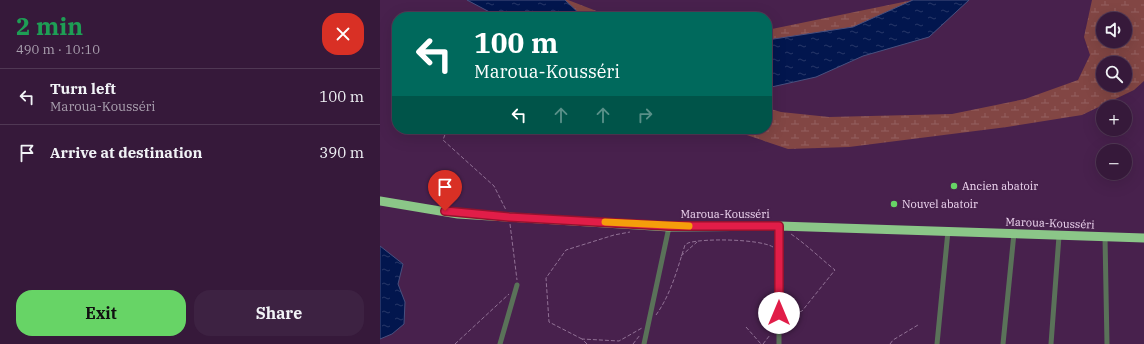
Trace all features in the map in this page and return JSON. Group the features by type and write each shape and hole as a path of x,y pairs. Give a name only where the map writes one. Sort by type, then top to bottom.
{"highway":[{"name":"Maroua-Kousséri","path":"380,202 458,214 669,226 779,226 1144,238"}],"street":[{"path":"644,344 669,226"},
{"path":"779,226 779,344"},
{"path":"937,344 948,231"},
{"path":"1002,344 1014,234"},
{"path":"1051,344 1059,236"},
{"path":"1105,237 1107,344"},
{"path":"500,344 517,285"}],"path":[{"path":"445,134 443,140 494,186 509,217 517,285 498,306 455,344"},
{"path":"587,344 582,339 549,322 546,278 566,250 614,235 630,232"},
{"path":"786,304 789,310 796,313 802,311 835,270 817,255 808,245 791,234"},
{"path":"582,339 619,341 648,324 667,299 684,245 691,242 745,241 767,243 779,250"},
{"path":"681,256 697,242"},
{"path":"890,344 893,340 918,324"},
{"path":"746,327 762,344 770,335"},
{"path":"633,344 641,334"}],"green space":[{"path":"564,0 568,0 599,12 577,12"},
{"path":"913,0 853,27 772,39 772,29"},
{"path":"1092,0 1144,0 1144,81 1132,91 1132,56 1096,56 1096,92 1130,92 1113,100 1096,100 1096,108 1082,115 1007,127 849,147 788,149 744,134 772,134 772,109 781,112 829,117 952,114 1025,99 1078,80 1090,55 1084,37"}],"water":[{"path":"467,0 565,0 578,12 490,12"},
{"path":"913,0 969,0 929,37 863,56 816,77 772,87 772,39 853,27"},
{"path":"380,246 403,264 398,284 405,302 404,324 392,334 380,339"}],"slow traffic":[{"path":"605,222 689,226"}],"place":[{"name":"Ancien abatoir","path":"954,186"},
{"name":"Nouvel abatoir","path":"894,204"}],"route":[{"path":"445,211 458,214 669,226 779,226 779,313"}]}
